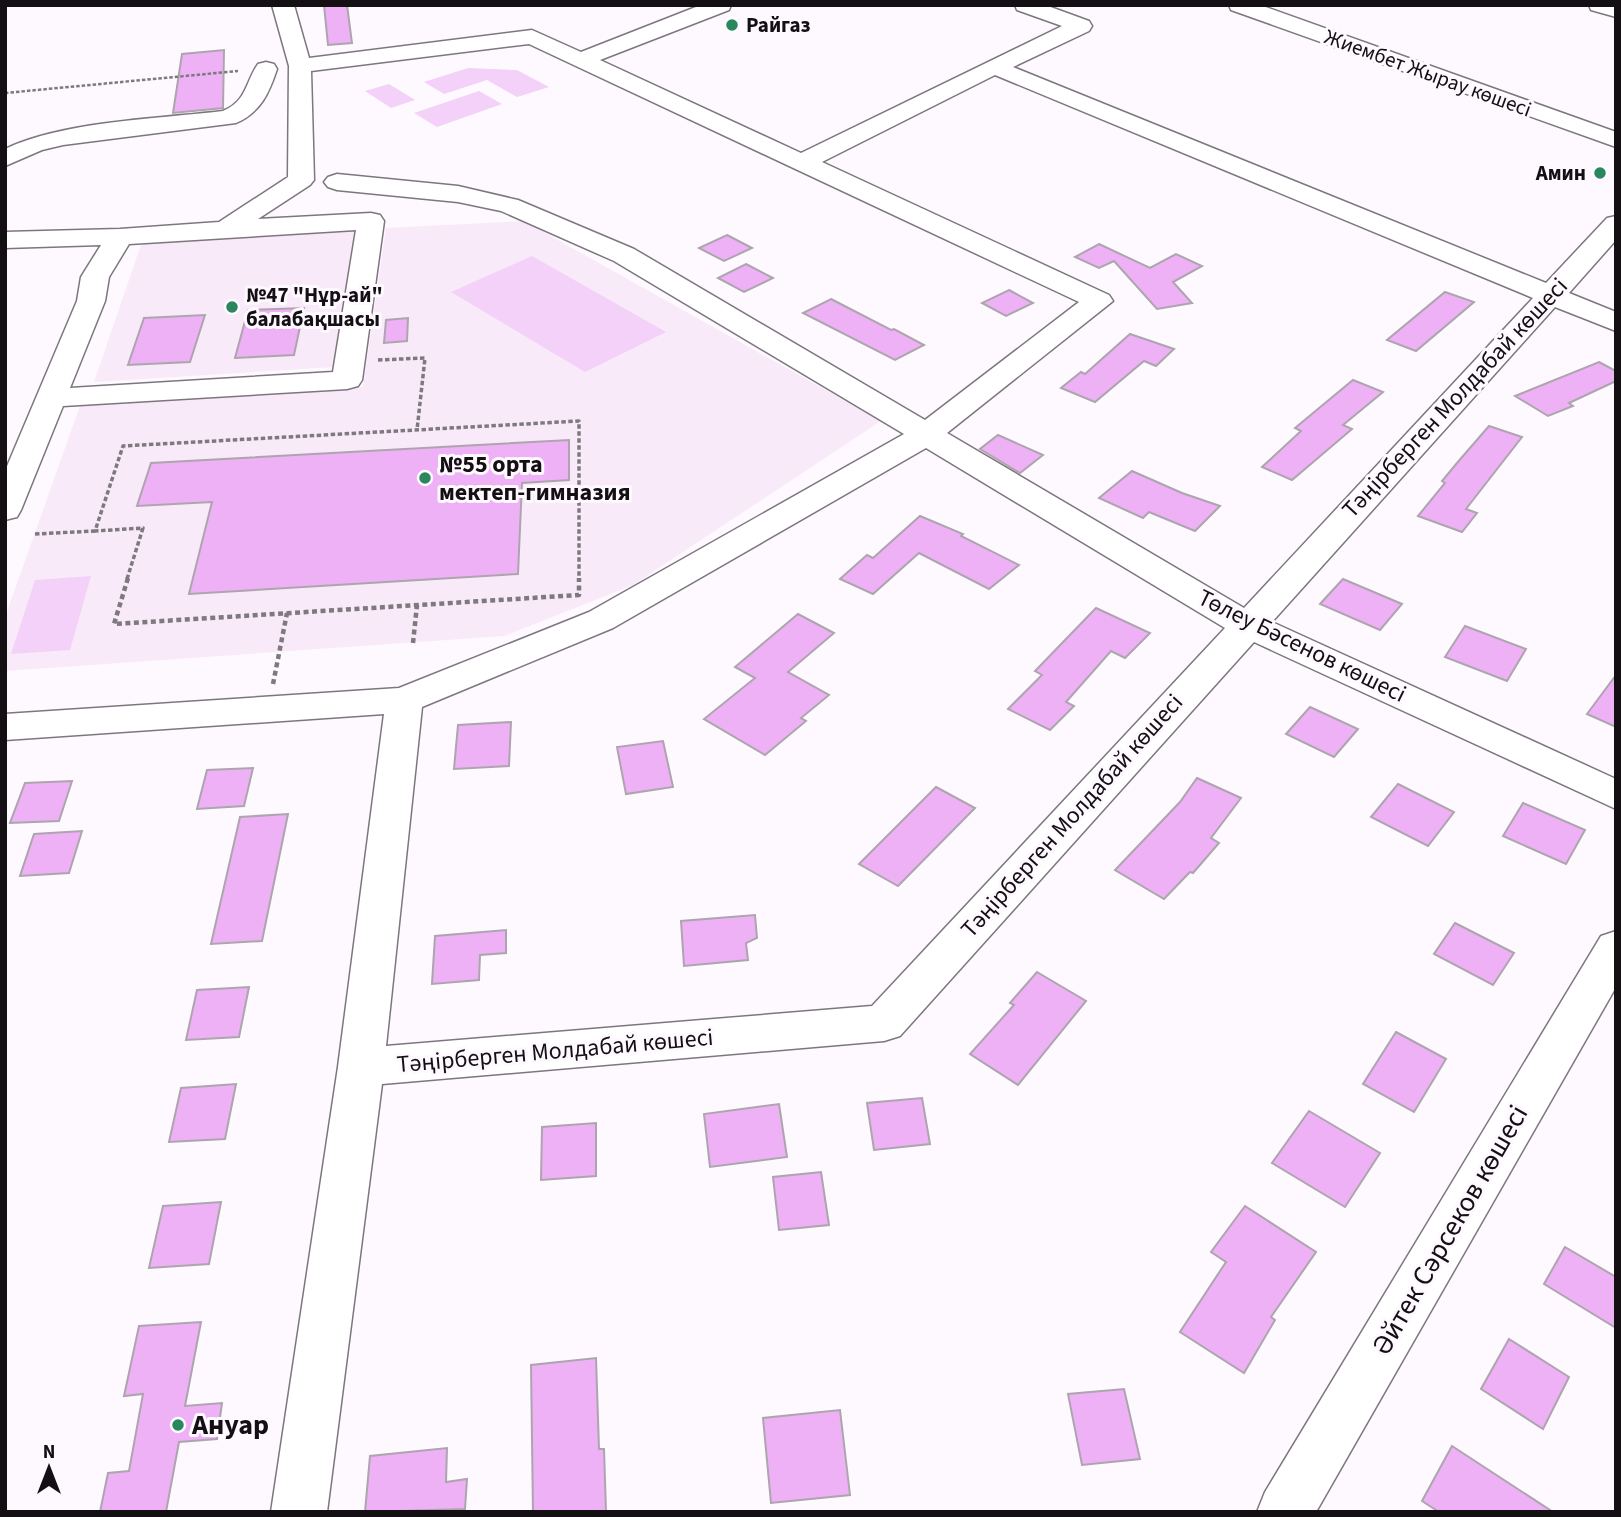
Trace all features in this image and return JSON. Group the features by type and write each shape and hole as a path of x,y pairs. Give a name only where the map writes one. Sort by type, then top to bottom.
{"street":[{"path":"226,229 301,180 300,66 283,5"},
{"path":"580,60 721,5"},
{"path":"801,163 1081,26 1025,5"},
{"name":"Жиембет Жырау көшесі","path":"1239,5 1616,141"},
{"path":"1599,5 1616,11"},
{"path":"5,727 404,700 601,620 927,434 1099,301 532,37 300,66"},
{"path":"994,67 1616,322"},
{"path":"5,159 34,145 63,138 228,118 243,113 254,100 265,69"},
{"name":"Төлеу Бәсенов көшесі","path":"301,180 458,194 509,205 624,256 1247,625 1616,794"},
{"path":"51,398 348,380 371,225 337,182"},
{"name":"Тәңірберген Молдабай көшесі","path":"360,1067 884,1023 1616,224"},
{"path":"5,240 371,225"},
{"path":"5,510 92,301 95,276 120,237"},
{"path":"299,1512 360,1067 404,700"},
{"name":"Әйтек Сәрсеков көшесі","path":"1285,1512 1616,948"}],"path":[{"path":"5,93 265,69"},
{"path":"350,362 425,358 417,430"},
{"path":"35,534 95,531 143,528 114,624 579,595 579,421 124,446 95,531"},
{"path":"413,643 417,605"},
{"path":"267,709 287,613"}],"shaded area":[{"path":"468,68 517,70 549,87 517,97 487,80 444,94 424,82"},
{"path":"389,84 415,100 391,108 365,91"},
{"path":"479,91 502,104 437,127 414,113"},
{"name":"№55 орта мектеп-гимназия","path":"524,221 881,421 633,585 504,636 5,671 5,617 81,403 363,387 386,228"},
{"name":"№47 \"Нұр-ай\" балабақшасы","path":"357,228 335,367 94,382 143,239"},
{"path":"532,256 666,332 585,372 451,292"},
{"path":"91,576 70,650 11,654 35,580"}],"building":[{"path":"324,5 347,5 352,43 328,45"},
{"path":"224,50 223,108 173,113 182,54"},
{"path":"727,235 752,248 724,261 699,248"},
{"path":"1099,244 1150,268 1176,254 1202,266 1173,282 1192,303 1157,309 1114,261 1099,268 1075,257"},
{"path":"746,264 773,278 744,292 718,278"},
{"path":"1009,290 1033,303 1006,316 982,303"},
{"path":"1445,292 1474,302 1416,351 1387,340"},
{"path":"831,299 924,345 895,360 803,313"},
{"path":"304,308 294,355 235,358 248,310"},
{"path":"205,315 190,362 128,365 144,318"},
{"path":"408,318 407,341 384,343 386,320"},
{"path":"1130,334 1174,349 1156,366 1144,361 1095,402 1061,388 1081,372 1085,374"},
{"path":"1599,362 1616,371 1616,381 1569,403 1573,406 1548,416 1515,396"},
{"path":"1353,380 1383,392 1343,425 1352,429 1292,480 1262,467 1301,431 1295,428"},
{"path":"1489,426 1522,437 1466,509 1477,513 1462,532 1418,516 1445,483 1442,481"},
{"path":"998,435 1043,455 1020,473 980,449"},
{"path":"569,440 569,480 522,483 518,574 189,594 212,502 137,506 151,463"},
{"path":"1132,471 1220,506 1195,531 1149,512 1143,518 1099,498"},
{"path":"920,516 963,534 961,536 1019,565 989,589 919,553 873,594 840,579 867,555 873,558"},
{"path":"1343,579 1402,604 1380,630 1320,604"},
{"path":"1096,608 1150,633 1125,658 1111,651 1066,702 1074,706 1050,730 1008,709 1042,675 1035,671"},
{"path":"798,614 834,633 788,672 829,695 801,718 806,721 765,755 704,719 755,678 735,667"},
{"path":"1465,626 1526,649 1507,681 1445,657"},
{"path":"1616,675 1616,727 1587,714"},
{"path":"1310,707 1358,729 1334,757 1286,734"},
{"path":"511,722 509,766 454,769 458,725"},
{"path":"663,741 673,787 626,794 617,747"},
{"path":"253,768 244,806 197,809 207,770"},
{"path":"1197,778 1241,798 1211,838 1219,843 1193,873 1190,872 1164,899 1115,870 1180,802"},
{"path":"72,781 59,821 10,823 25,783"},
{"path":"1398,784 1454,812 1428,846 1371,817"},
{"path":"936,787 975,808 898,886 859,864"},
{"path":"1523,803 1585,830 1566,864 1503,836"},
{"path":"288,814 262,941 211,944 240,817"},
{"path":"82,831 69,873 20,876 34,834"},
{"path":"755,915 757,938 746,943 748,960 684,966 681,921"},
{"path":"1455,923 1514,953 1493,985 1434,954"},
{"path":"506,930 506,953 480,955 479,980 432,984 435,936"},
{"path":"1037,972 1086,1001 1018,1085 970,1054 1014,1005 1010,1003"},
{"path":"249,987 239,1037 186,1040 197,990"},
{"path":"1396,1032 1446,1059 1414,1112 1363,1084"},
{"path":"236,1084 225,1139 169,1142 181,1088"},
{"path":"922,1098 930,1144 874,1150 867,1103"},
{"path":"779,1104 787,1157 710,1167 704,1114"},
{"path":"1309,1111 1380,1153 1345,1207 1272,1163"},
{"path":"596,1123 596,1176 541,1180 542,1127"},
{"path":"821,1172 829,1225 779,1230 773,1177"},
{"path":"221,1202 209,1264 149,1268 163,1206"},
{"path":"1245,1206 1316,1252 1271,1317 1275,1320 1244,1373 1180,1332 1226,1262 1211,1252"},
{"path":"1565,1247 1616,1277 1616,1328 1544,1284"},
{"path":"201,1322 185,1406 222,1403 217,1439 179,1442 166,1512 100,1512 108,1473 129,1471 143,1394 124,1396 139,1326"},
{"path":"1509,1339 1569,1377 1543,1429 1481,1389"},
{"path":"596,1358 599,1449 604,1449 606,1512 533,1512 531,1365"},
{"path":"1124,1389 1140,1459 1082,1465 1068,1394"},
{"path":"840,1410 850,1495 771,1503 763,1418"},
{"path":"1452,1446 1553,1512 1439,1512 1422,1501"},
{"path":"447,1448 446,1482 467,1479 465,1509 365,1512 370,1456"}],"place":[{"name":"Райгаз","path":"732,25"},
{"name":"Амин","path":"1600,173"},
{"name":"№47 \"Нұр-ай\" балабақшасы","path":"232,307"},
{"name":"№55 орта мектеп-гимназия","path":"425,478"},
{"name":"Ануар","path":"178,1425"}]}
